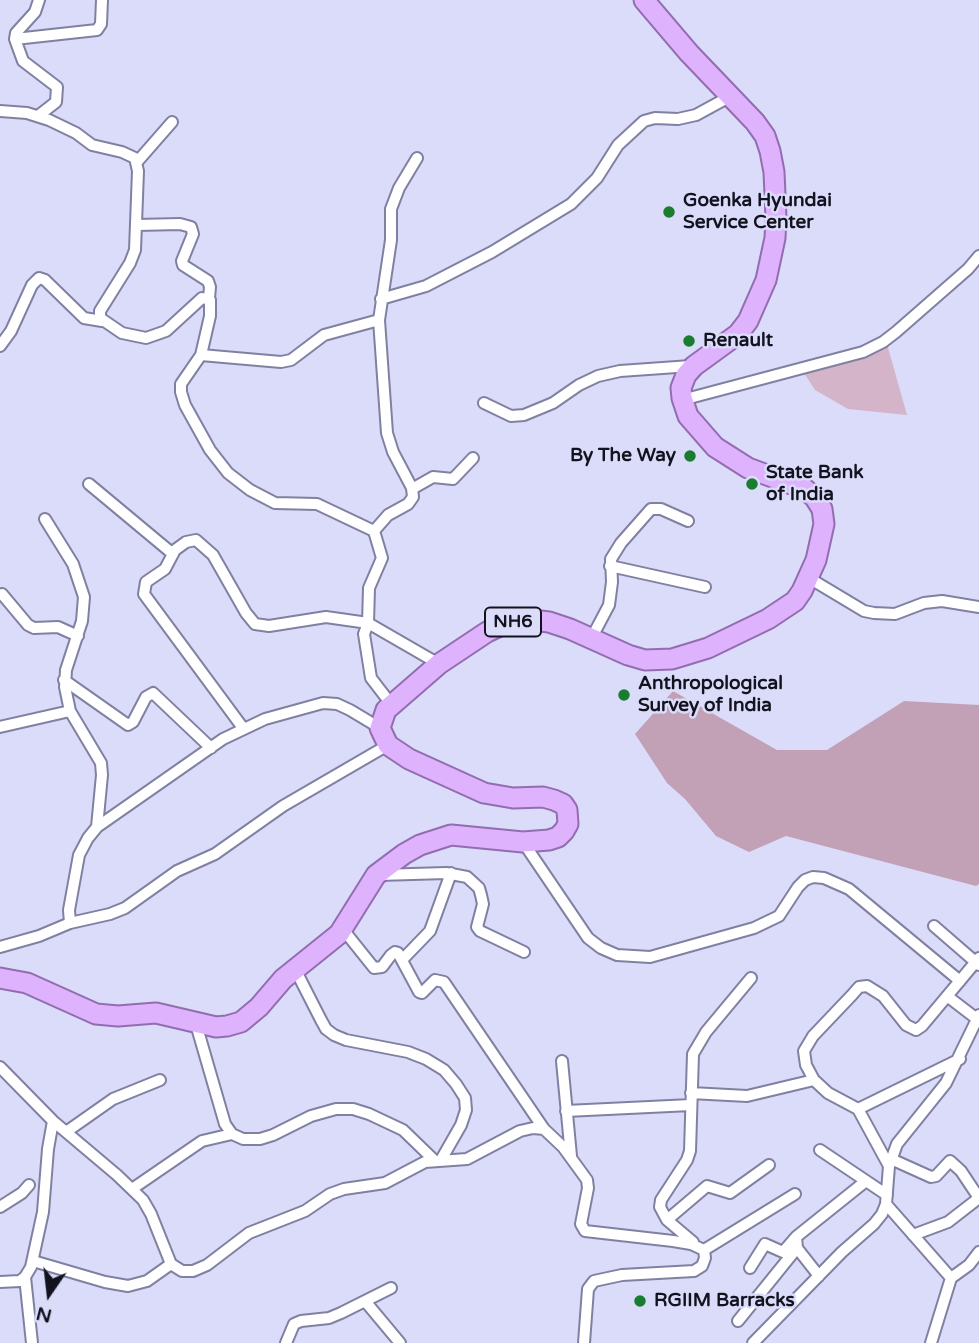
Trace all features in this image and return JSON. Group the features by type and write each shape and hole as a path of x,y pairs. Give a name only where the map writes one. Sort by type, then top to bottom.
{"highway":[{"path":"644,0 755,122 767,144 774,172 775,238 766,280 748,321 725,345 694,366 683,382 682,400"},
{"name":"NH6","path":"384,736 380,721 391,704 439,664 486,632 517,621 549,622 614,650 645,660 672,659 708,648 783,610 795,601 809,578 821,540 824,524 822,509 805,489 748,468 715,447 695,427 682,400"},
{"path":"0,978 27,983 96,1014 118,1016 156,1013 196,1024 227,1027 241,1022 295,969 328,945 376,875 404,853 443,837 467,836 523,842 549,840 564,831 569,818 563,804 543,797 513,798 484,793 409,759 384,736"}],"street":[{"path":"38,116 56,102 57,87 23,61 15,39 16,33 35,12 39,0"},
{"path":"15,39 97,30 101,24 102,0"},
{"path":"381,299 426,286 501,246 571,204 597,178 618,145 644,121 655,118 678,120 696,115 729,96"},
{"path":"0,111 38,116 76,133 92,145 131,155 137,162 135,250 130,263 100,311 102,321"},
{"path":"137,162 172,122"},
{"path":"374,531 388,515 411,501 412,489 393,452 387,433 379,320 391,240 393,200 416,158"},
{"path":"137,225 180,224 191,227 193,234 182,261 186,267 208,281 208,299 211,304 201,355 184,378 181,392 210,450 228,473 250,490 275,503 317,505 374,531 382,558 369,587 368,623 364,634 371,678 391,704"},
{"path":"682,400 863,352 896,332 968,269 979,256"},
{"path":"0,346 17,321 32,285 39,278 45,280 84,318 102,321 134,337 158,335 174,326 202,298 208,299"},
{"path":"201,355 291,360 324,335 379,320"},
{"path":"484,403 511,416 524,415 552,403 598,376 620,371 694,366"},
{"path":"412,489 433,477 453,480 472,458"},
{"path":"89,484 173,554"},
{"path":"591,639 609,605 612,582 610,566 615,551 651,509 661,509 688,521"},
{"path":"45,519 72,564 84,597 82,621 64,680 70,711 101,763 97,827"},
{"path":"243,728 144,594 146,582 165,569 173,554 186,542 197,540 213,555 251,620 261,626 326,617 368,623 439,664"},
{"path":"610,566 705,587"},
{"path":"809,578 864,611 874,613 895,614 942,601 979,607"},
{"path":"2,594 28,625 34,628 58,627 78,636"},
{"path":"64,680 128,725 133,722 149,694 157,695 211,748"},
{"path":"0,947 39,936 70,923 110,915 125,908 177,872 215,853 384,736 350,710 337,704 323,703 243,728 97,827 79,855 69,910 70,923"},
{"path":"0,727 70,711"},
{"path":"523,842 588,939 617,955 650,957 754,929 779,916 798,887 813,877 824,878 849,889 960,981"},
{"path":"376,875 451,873 467,877 479,888 483,904 477,927 480,931 524,952"},
{"path":"402,960 430,931 451,873"},
{"path":"913,1235 948,1222 979,1198 961,1171 950,1161 936,1176 931,1177 890,1163 858,1109 828,1093 814,1080 806,1065 804,1051 813,1036 859,987 874,988 906,1025 916,1030 978,962 934,926"},
{"path":"342,928 374,968 382,967 395,952 398,953 419,992 424,991 435,980 444,982 544,1129 555,1137 571,1156 587,1181 581,1224 585,1231 673,1241 701,1248 795,1194"},
{"path":"295,969 326,1029 334,1035 346,1040 408,1052 426,1059 444,1070 456,1084 465,1098 466,1110 461,1125 438,1160"},
{"path":"584,1343 586,1297 594,1281 622,1275 694,1271 702,1266 705,1258 701,1248 667,1220 660,1207 661,1200 690,1151 691,1065 698,1044 751,978"},
{"path":"753,1343 874,1224 887,1199 890,1163 901,1138 946,1083 960,1059 978,1017 947,996"},
{"path":"196,1024 225,1124 232,1134 243,1139 260,1139 312,1116 336,1109 353,1110 403,1129 438,1160"},
{"path":"858,1109 960,1059"},
{"path":"562,1061 571,1156"},
{"path":"0,1067 53,1121 132,1189 151,1214 171,1264 182,1271 193,1271 223,1254 248,1233 305,1211 330,1194 344,1189 385,1183 425,1162 467,1159 520,1131 544,1129"},
{"path":"66,1132 113,1099 160,1080"},
{"path":"691,1093 747,1097 814,1080"},
{"path":"566,1111 691,1105"},
{"path":"32,1343 26,1278 33,1261 43,1212 53,1121"},
{"path":"132,1189 202,1141 232,1134"},
{"path":"820,1150 866,1181 887,1199 913,1235 951,1278"},
{"path":"667,1220 707,1186 730,1193 769,1165"},
{"path":"750,1268 765,1244 783,1252 797,1243 866,1181"},
{"path":"0,1207 22,1193 29,1185"},
{"path":"797,1243 819,1276"},
{"path":"738,1321 797,1243"},
{"path":"931,1343 951,1278 969,1265 979,1252"},
{"path":"33,1261 128,1286 147,1280 171,1264"},
{"path":"0,1282 26,1278"},
{"path":"287,1342 294,1324 329,1318 391,1288"},
{"path":"365,1301 400,1343"}],"shaded area":[{"path":"887,344 907,415 848,409 815,390 802,370"},
{"path":"673,691 777,750 827,750 904,701 979,705 979,884 976,886 786,836 749,852 716,836 685,799 667,783 635,734"}],"place":[{"name":"Goenka Hyundai Service Center","path":"669,212"},
{"name":"Renault","path":"689,341"},
{"name":"By The Way","path":"690,456"},
{"name":"State Bank of India","path":"752,484"},
{"name":"Anthropological Survey of India","path":"624,695"},
{"name":"RGIIM Barracks","path":"640,1301"}]}
